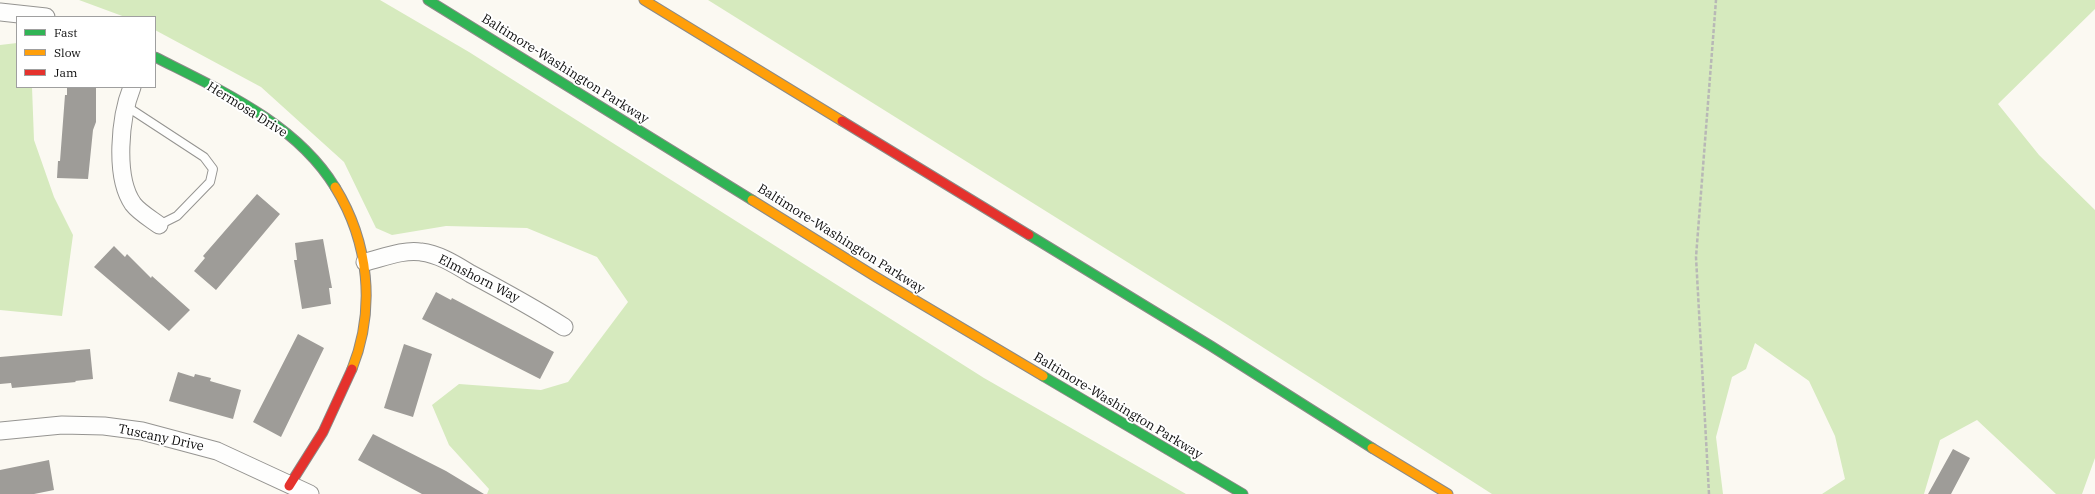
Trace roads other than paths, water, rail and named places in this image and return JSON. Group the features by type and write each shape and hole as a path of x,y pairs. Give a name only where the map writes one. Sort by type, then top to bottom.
{"main road":[{"name":"Baltimore-Washington Parkway","path":"428,0 876,277 1161,447 1243,494"},
{"path":"644,0 1212,346 1373,450 1448,494"},
{"name":"Hermosa Drive","path":"156,58 254,112 289,135 314,158 334,184 349,209 365,262 368,282 368,306 357,358 318,444 309,460 289,486"}],"street":[{"path":"0,12 37,16"},
{"path":"132,88 126,106 120,158 121,177 133,204 159,225"},
{"name":"Elmshorn Way","path":"365,262 410,252 430,254 444,259 518,299 564,327"},
{"name":"Tuscany Drive","path":"0,431 62,425 104,426 142,431 217,451 289,486 310,494"}],"lane":[{"path":"126,106 204,157 212,169 210,182 177,216 159,225"}]}
